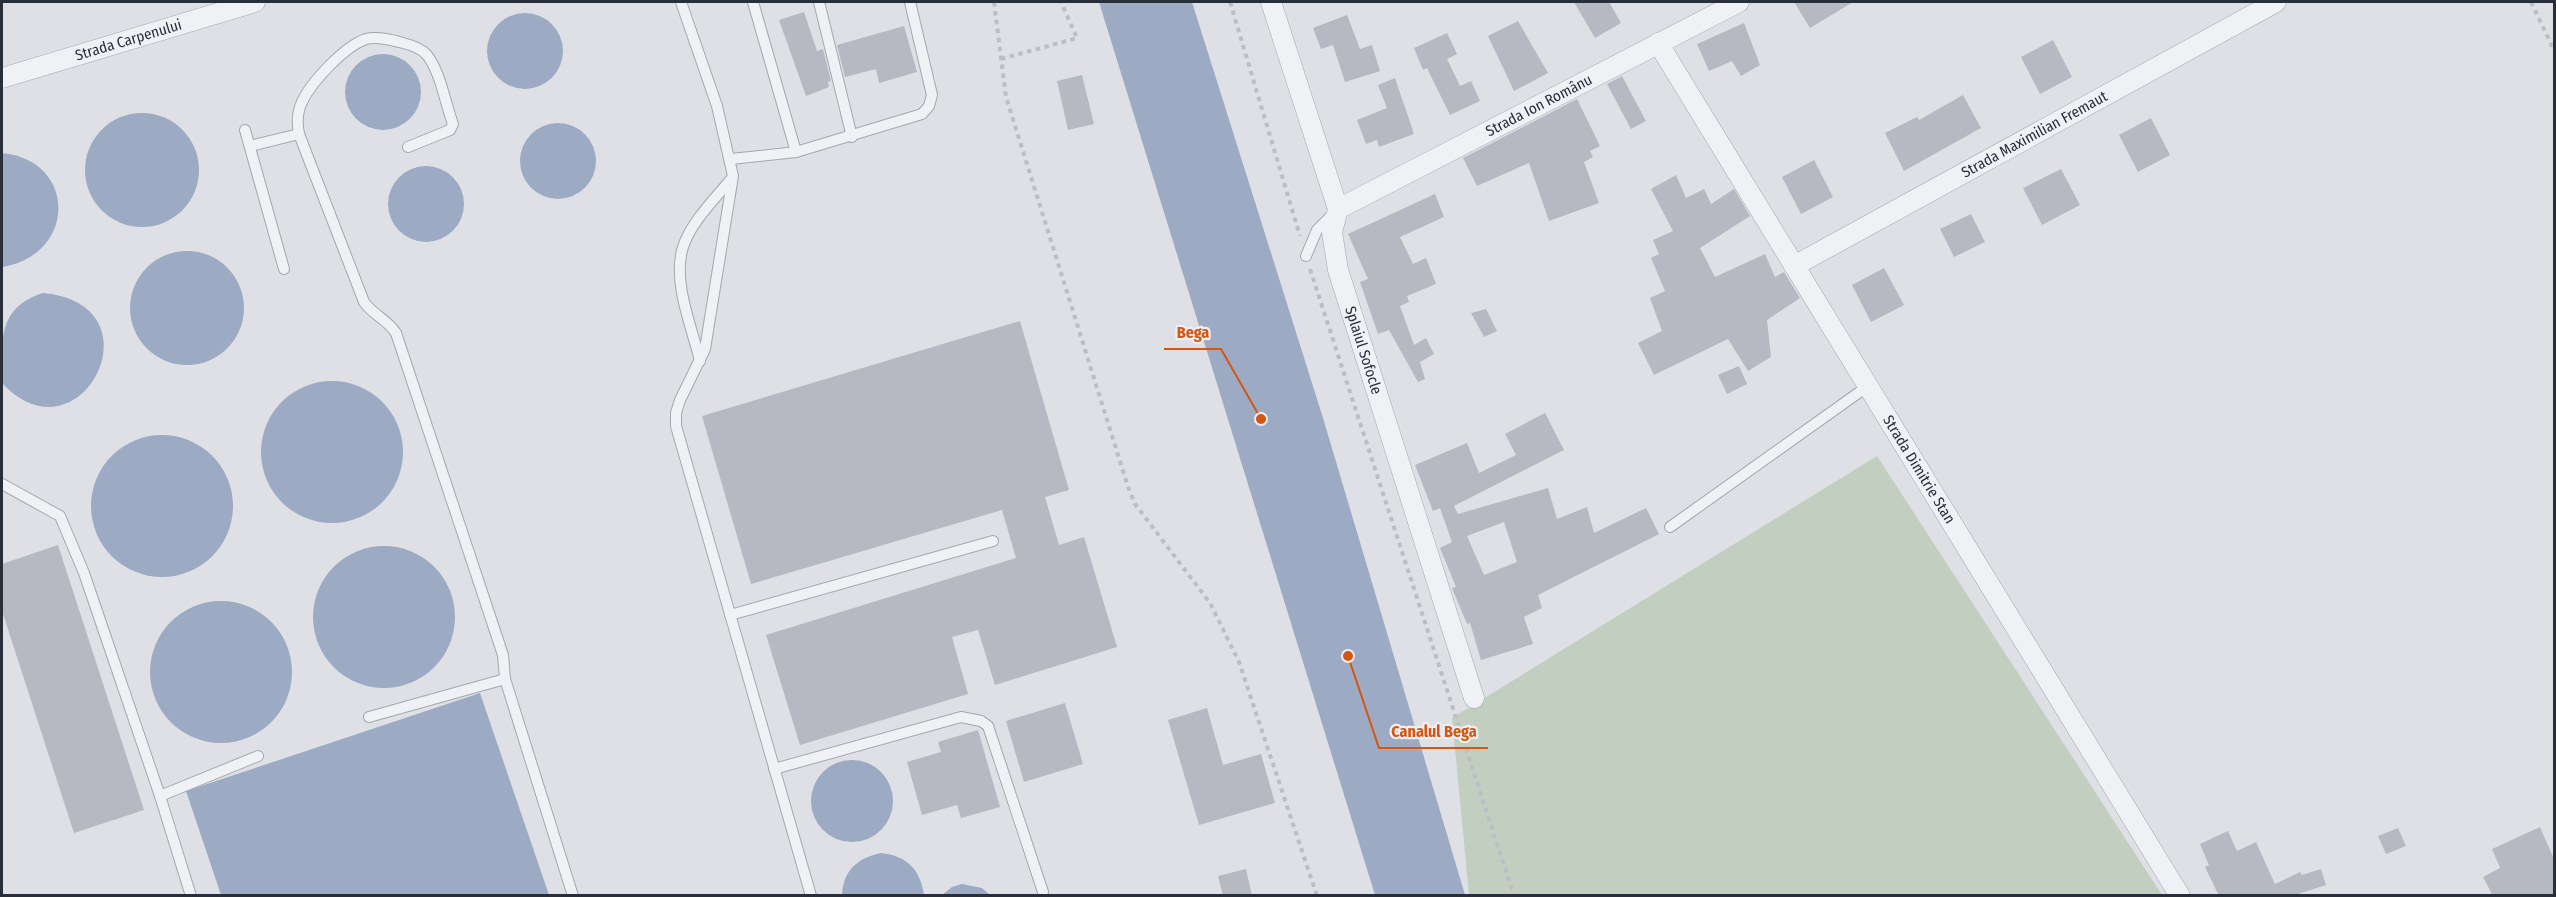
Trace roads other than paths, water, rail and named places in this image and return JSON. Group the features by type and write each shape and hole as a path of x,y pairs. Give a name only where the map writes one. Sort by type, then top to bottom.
{"street":[{"name":"Strada Carpenului","path":"2,78 255,2"},
{"name":"Splaiul Sofocle","path":"1271,2 1338,209 1332,231 1338,270 1474,698"},
{"name":"Strada Ion Românu","path":"1338,209 1739,2"},
{"name":"Strada Maximilian Fremaut","path":"1794,266 2276,2"},
{"name":"Strada Dimitrie Stan","path":"1658,43 2180,896"}],"lane":[{"path":"681,2 717,106 731,159 733,176 705,349 680,400 676,413 676,426 810,896"},
{"path":"753,2 796,152"},
{"path":"819,2 852,136"},
{"path":"731,159 796,152 922,114 929,106 932,95 910,2"},
{"path":"408,147 450,130 453,124 427,55 416,47 388,39 367,39 341,55 313,84 301,104 297,123 299,134 364,302 372,314 389,321 396,333 503,655 505,679 573,896"},
{"path":"245,130 284,269"},
{"path":"250,146 299,134"},
{"path":"700,362 681,281 683,247 693,228 733,176"},
{"path":"1306,256 1317,230 1338,209"},
{"path":"1670,527 1868,386"},
{"path":"2,484 60,516 84,573 160,796 191,896"},
{"path":"730,615 993,541"},
{"path":"369,717 505,679"},
{"path":"774,769 961,717 981,721 988,726 1043,892"},
{"path":"160,796 258,756"}],"water":[{"path":"1099,2 1192,2 1323,418 1465,895 1375,895"},
{"path":"518,13 532,13 546,19 557,30 563,44 560,66 552,78 532,89 518,89 504,83 493,72 487,58 487,44 493,30 504,19"},
{"path":"376,54 390,54 404,60 415,71 421,85 418,107 410,119 390,130 376,130 362,124 351,113 345,99 345,85 351,71 362,60"},
{"path":"142,113 164,118 182,130 194,148 199,170 194,192 182,210 164,222 142,227 120,222 102,210 90,192 85,170 90,148 102,130 120,118"},
{"path":"551,123 565,123 579,129 590,140 596,154 593,176 585,188 565,199 551,199 537,193 526,182 520,168 520,154 526,140 537,129"},
{"path":"2,153 26,159 44,172 55,188 58,207 55,227 45,244 28,258 3,267"},
{"path":"419,166 433,166 447,172 458,183 464,197 461,219 453,231 433,242 419,242 405,236 394,225 388,211 388,197 394,183 405,172"},
{"path":"187,251 209,256 227,268 239,286 244,308 239,330 227,348 209,360 187,365 165,360 147,348 135,330 130,308 135,286 147,268 165,256"},
{"path":"43,293 79,303 99,324 104,348 97,374 81,394 58,406 31,404 2,383 2,351 6,325 18,306"},
{"path":"332,381 359,386 382,402 398,425 403,452 398,479 382,502 359,518 332,523 305,518 282,502 266,479 261,452 266,425 282,402 305,386"},
{"path":"162,435 189,440 212,456 228,479 233,506 228,533 212,556 189,572 162,577 135,572 112,556 96,533 91,506 96,479 112,456 135,440"},
{"path":"384,546 411,551 434,567 450,590 455,617 450,644 434,667 411,683 384,688 357,683 334,667 318,644 313,617 318,590 334,567 357,551"},
{"path":"221,601 248,606 271,622 287,645 292,672 287,699 271,722 248,738 221,743 194,738 171,722 155,699 150,672 155,645 171,622 194,606"},
{"path":"480,693 549,895 221,895 186,791"},
{"path":"852,760 868,763 881,772 890,785 893,801 890,817 881,830 868,839 852,842 836,839 823,830 814,817 811,801 814,785 823,772 836,763"},
{"path":"881,853 898,857 911,865 919,878 924,895 842,895 848,872 858,862"},
{"path":"962,884 982,888 990,895 942,895 952,887"}],"place":[{"name":"Bega","path":"1261,419"},
{"name":"Canalul Bega","path":"1348,656"}]}
